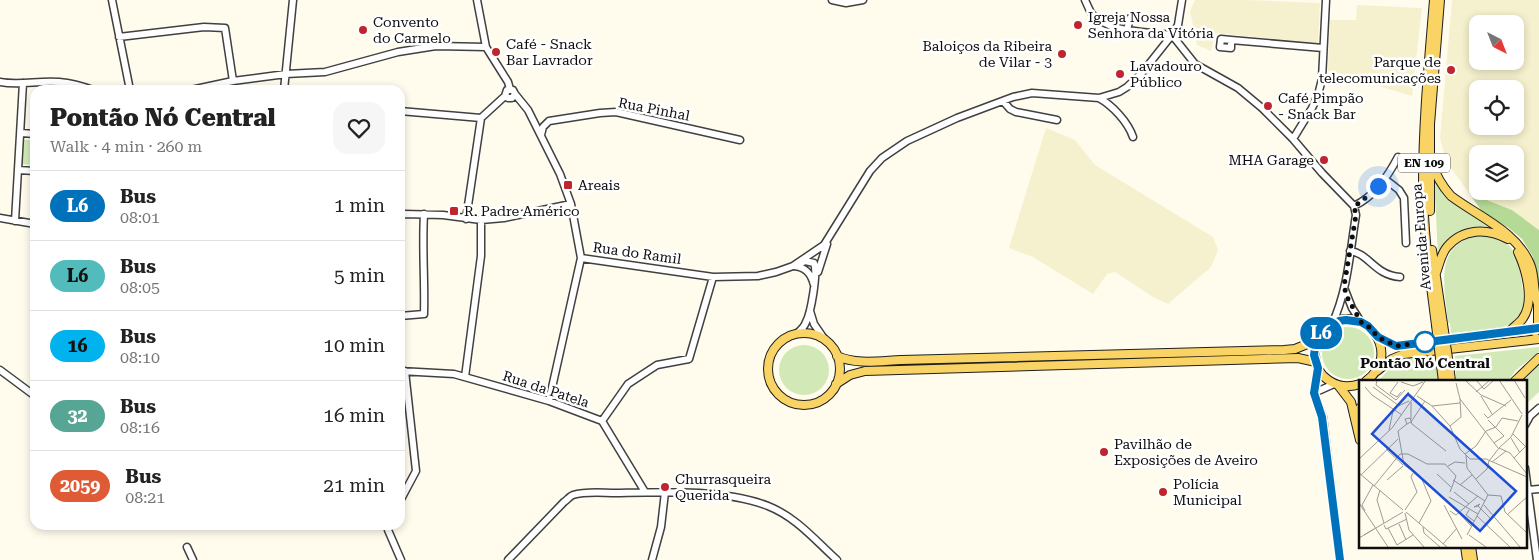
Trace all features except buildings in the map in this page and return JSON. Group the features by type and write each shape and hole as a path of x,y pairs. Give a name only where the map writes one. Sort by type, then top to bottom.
{"main road":[{"name":"Avenida Europa","path":"1434,0 1426,104 1423,185 1427,251 1440,325"},
{"name":"Avenida Europa","path":"1440,0 1432,98 1429,185 1432,250 1445,365 1450,380"},
{"path":"1432,98 1431,162 1443,187 1451,196 1512,237 1522,249 1531,266 1535,297 1539,306 1538,328 1533,334 1518,341"},
{"path":"1436,275 1446,248 1457,238 1468,232 1491,232 1507,239 1517,249 1524,265 1528,285 1528,308 1523,318 1509,332"},
{"path":"1359,436 1351,402 1336,384 1322,375 1317,365 1315,348 1317,340 1326,328 1332,324 1346,320 1361,322 1368,326 1378,337 1396,346 1538,328"},
{"path":"836,384 839,365 837,356 832,347 816,335 806,333 785,338 771,354 768,364 768,375 772,386 787,401 806,405 824,398 836,384 850,375 865,371 1298,358 1317,365"},
{"path":"1370,378 1381,359 1378,337"},
{"path":"1370,378 1392,359 1404,354 1539,339"},
{"path":"837,356 848,361 858,362 1284,350 1295,349 1317,340"},
{"path":"1516,380 1539,358"},
{"name":"Avenida Europa","path":"1443,380 1445,365"},
{"path":"1336,384 1350,387 1359,384"},
{"path":"1467,550 1474,560"}],"street":[{"path":"112,0 129,85"},
{"path":"285,85 293,0"},
{"path":"214,85 286,74 325,72 398,52 436,46 486,47 477,0"},
{"path":"832,0 846,3 863,0"},
{"path":"1085,0 1092,13 1104,22 1127,30 1172,36 1195,64 1238,88 1262,108 1354,206 1356,215 1340,308 1332,324"},
{"path":"815,282 828,240 865,178 882,158 893,149 957,118 1003,101 1032,93 1099,98 1119,92 1134,81 1172,36 1178,25 1182,0"},
{"path":"1293,139 1318,95 1322,79 1326,0"},
{"path":"1127,30 1130,18"},
{"path":"119,37 204,27 225,28 233,81"},
{"path":"1231,40 1324,48"},
{"name":"Rua do Ramil","path":"486,47 508,82 512,92 528,110 560,174 571,204 581,258 713,277 758,276 793,266"},
{"path":"0,82 58,82 78,85"},
{"path":"15,221 24,83"},
{"path":"466,219 481,118 505,96 510,98 512,92"},
{"path":"1099,98 1110,106 1131,130 1133,137"},
{"path":"1003,101 1010,109 1016,112 1057,120"},
{"path":"405,111 481,118"},
{"name":"Rua Pinhal","path":"541,135 543,127 549,121 616,112 740,140"},
{"path":"21,133 30,134"},
{"path":"1354,206 1371,194 1384,179 1398,157"},
{"path":"18,170 30,171"},
{"path":"1384,179 1399,190 1404,198 1406,243"},
{"path":"405,215 424,214 481,220 504,218 571,204"},
{"path":"405,316 424,314 424,214"},
{"path":"0,218 30,223"},
{"path":"465,377 481,256 481,220"},
{"path":"793,266 818,250 828,240"},
{"path":"1350,251 1364,256 1381,271 1400,277"},
{"path":"549,401 581,258"},
{"path":"793,266 805,261 814,263 816,268 810,311 806,324 796,334"},
{"path":"793,266 802,267 815,282"},
{"path":"602,421 628,384 657,365 688,359 713,277"},
{"path":"1344,286 1347,297 1361,322"},
{"path":"810,311 814,324 825,340"},
{"path":"1317,365 1314,393 1322,417 1340,560"},
{"path":"0,370 30,392"},
{"name":"Rua da Patela","path":"405,371 454,374 549,401 602,421 645,492"},
{"path":"1314,393 1336,384"},
{"path":"405,392 416,471 405,492"},
{"path":"1526,423 1530,416 1539,408"},
{"path":"1526,475 1537,560"},
{"path":"1528,490 1539,489"},
{"path":"508,560 572,495 645,492 716,495 767,506 783,513 804,528 837,560"},
{"path":"652,560 661,527 665,492"},
{"path":"388,530 401,560"},
{"path":"187,547 193,560"}],"shaded area":[{"path":"1195,0 1320,3 1318,43 1215,33 1211,51 1197,45 1190,11"},
{"path":"1452,0 1539,0 1539,230 1512,210 1487,200 1524,200 1524,145 1469,145 1469,193 1446,161 1440,138"},
{"path":"1357,5 1422,8 1412,96 1328,71 1330,20 1356,20"},
{"path":"1046,128 1075,140 1095,165 1213,237 1218,250 1211,267 1168,304 1153,297 1115,272 1107,274 1093,294 1033,257 1009,248"}],"green space":[{"path":"20,140 30,140 30,165 18,164"},
{"path":"1434,177 1459,206 1495,228 1477,227 1462,230 1449,240 1438,255"},
{"path":"1474,200 1487,200 1512,210 1539,230 1539,293 1533,257 1522,239 1509,228 1483,213"},
{"path":"1479,235 1500,239 1512,249 1521,275 1524,300 1523,309 1519,317 1510,325 1485,330 1451,333 1450,323 1448,323 1444,282 1448,258 1454,248 1464,240"},
{"path":"1343,327 1353,327 1367,334 1374,348 1374,358 1367,372 1353,379 1343,379 1333,375 1326,368 1322,358 1322,348 1326,338 1333,331"},
{"path":"799,345 809,345 822,352 829,365 829,375 822,388 809,395 799,395 790,391 783,384 779,375 779,365 783,356 790,349"},
{"path":"1539,347 1539,352 1516,370 1509,380 1456,380 1455,356"},
{"path":"1433,355 1439,380 1379,380 1394,364 1403,359"},
{"path":"1539,361 1539,392 1526,404 1526,380 1519,380"}],"bus line":[{"name":"L6","path":"1340,560 1322,417 1314,393 1318,368 1314,355 1315,348 1317,340 1326,328 1339,321 1354,320 1368,326 1378,337 1396,346 1539,328"}],"place":[{"name":"Igreja Nossa Senhora da Vitória","path":"1078,25"},
{"name":"Convento do Carmelo","path":"363,30"},
{"name":"Café - Snack Bar Lavrador","path":"496,52"},
{"name":"Baloiços da Ribeira de Vilar - 3","path":"1062,54"},
{"name":"Parque de telecomunicações","path":"1451,70"},
{"name":"Lavadouro Público","path":"1120,74"},
{"name":"Café Pimpão - Snack Bar","path":"1268,106"},
{"name":"MHA Garage","path":"1324,160"},
{"name":"Areais","path":"568,185"},
{"name":"R. Padre Américo","path":"454,211"},
{"name":"Pontão Nó Central","path":"1425,342"},
{"name":"Pavilhão de Exposições de Aveiro","path":"1104,452"},
{"name":"Churrasqueira Querida","path":"665,487"},
{"name":"Polícia Municipal","path":"1163,492"}],"route":[{"path":"1378,186 1371,194 1354,206 1356,215 1344,286 1347,297 1361,322 1388,343 1396,346 1425,342"}]}
